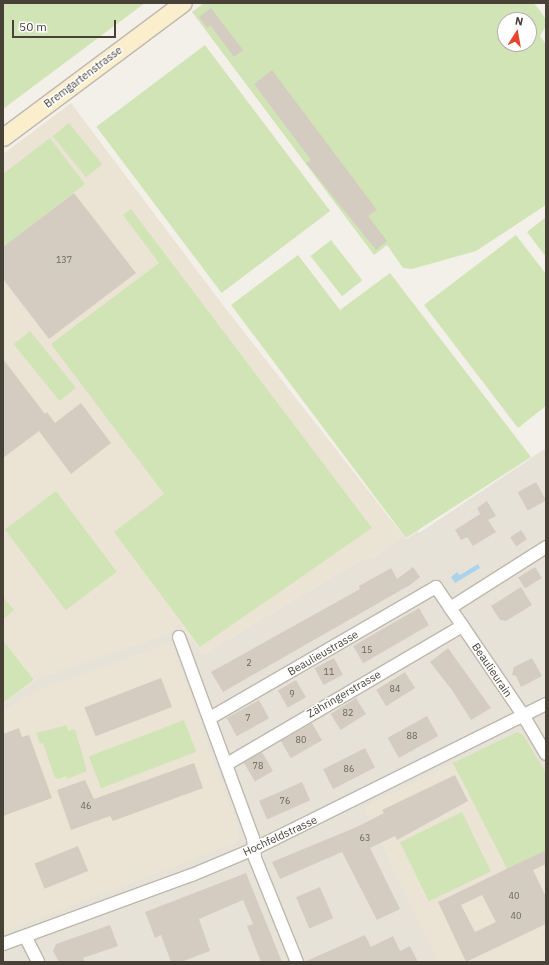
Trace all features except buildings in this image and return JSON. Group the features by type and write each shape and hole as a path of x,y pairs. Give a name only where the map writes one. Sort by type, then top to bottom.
{"main road":[{"name":"Bremgartenstrasse","path":"3,137 182,3"}],"street":[{"path":"450,608 546,547"},
{"name":"Beaulieurain","path":"436,588 523,715 546,754"},
{"name":"Beaulieustrasse","path":"210,718 436,588"},
{"name":"Zähringerstrasse","path":"227,764 462,626"},
{"path":"179,637 227,764 253,838 254,849 297,962"},
{"name":"Hochfeldstrasse","path":"3,944 192,875 254,849 546,704"},
{"path":"25,936 38,962"}],"shaded area":[{"path":"71,103 223,305 403,535 375,555 355,563 203,654 179,623 166,634 34,680 3,640 3,154"},
{"path":"546,448 546,962 3,962 3,703 38,678 166,634 179,623 203,654 355,563 375,555 403,535 406,539 418,531 419,533"},
{"path":"167,644 173,648 239,831 237,842 3,932 3,712 34,692"},
{"path":"517,732 523,735 546,773 546,960 438,962 364,808"}],"green space":[{"path":"3,3 145,3 3,109"},
{"path":"204,3 534,3 546,19 546,26 540,36 546,44 546,205 476,251 412,269 403,268 387,245 374,255 192,12"},
{"path":"205,45 330,211 222,293 96,127"},
{"path":"69,123 102,164 86,177 53,136"},
{"path":"50,138 85,184 3,247 3,174"},
{"path":"131,209 372,528 200,647 114,532 164,494 51,344 159,263 123,215"},
{"path":"546,217 546,257 527,232"},
{"path":"516,235 546,274 546,406 518,428 424,305"},
{"path":"331,240 362,280 342,296 311,256"},
{"path":"298,255 340,310 390,273 531,457 406,538 231,305"},
{"path":"30,331 76,388 60,401 14,344"},
{"path":"56,491 117,572 66,610 5,530"},
{"path":"3,597 14,610 3,619"},
{"path":"3,640 34,680 3,703"},
{"path":"184,720 196,752 101,788 89,757"},
{"path":"67,725 68,731 75,729 87,771 67,779 66,776 59,779 55,778 43,743 40,744 36,733"},
{"path":"517,732 523,735 546,773 546,850 507,869 453,763"},
{"path":"462,812 491,871 429,902 400,842"}],"water":[{"path":"478,564 480,568 455,583 451,577 457,572 460,575"}]}
